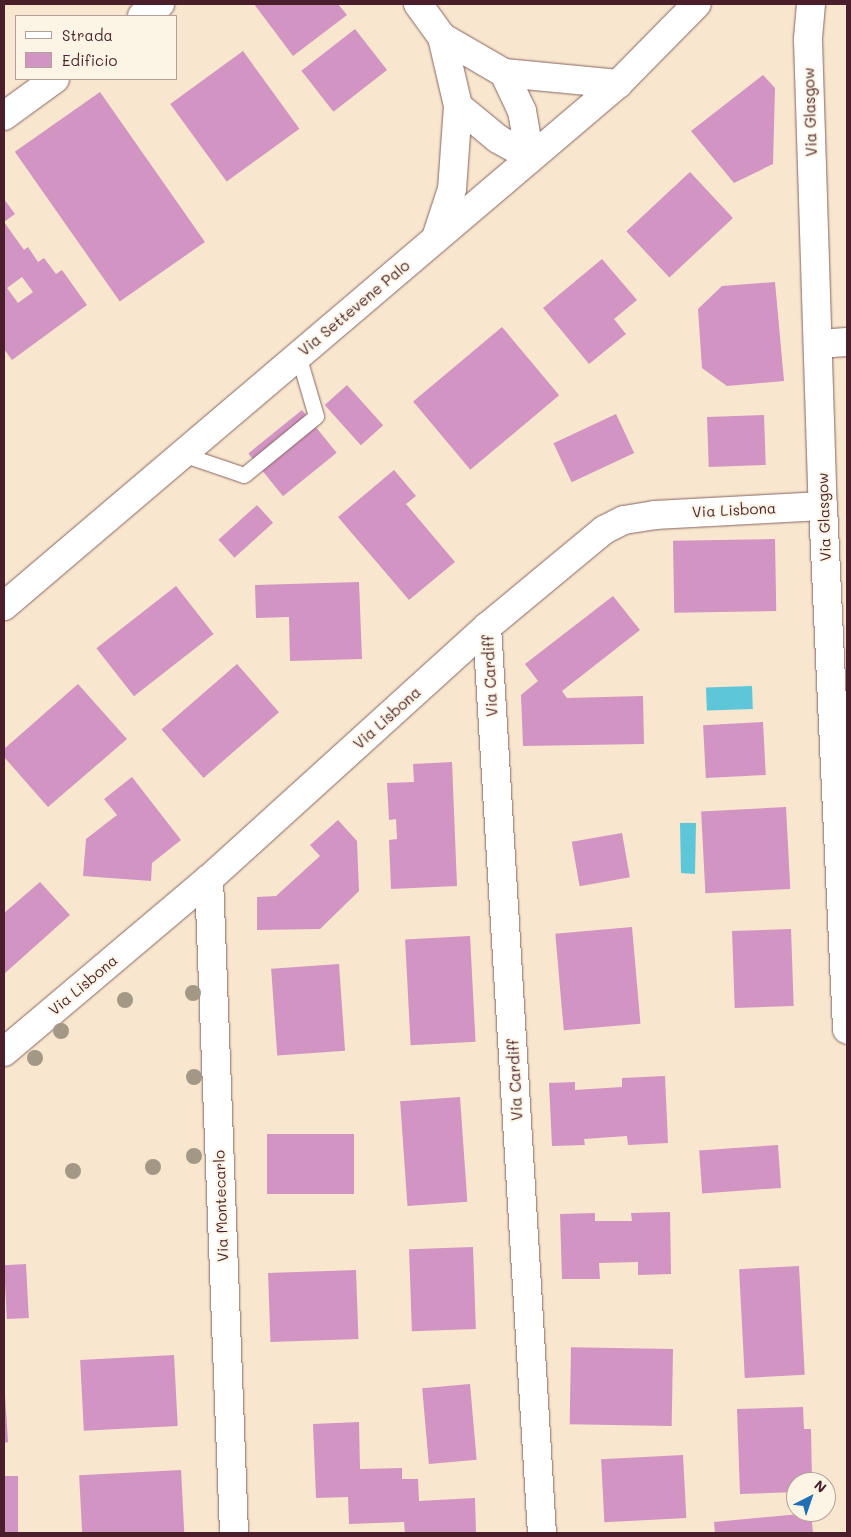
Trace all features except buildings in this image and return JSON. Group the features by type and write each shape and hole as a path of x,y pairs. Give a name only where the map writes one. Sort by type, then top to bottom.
{"street":[{"path":"144,15 160,4"},
{"path":"418,4 442,37 458,106 452,189 436,238"},
{"name":"Via Settevene Palo","path":"4,606 618,84 697,4"},
{"name":"Via Glasgow","path":"811,4 808,40 823,506 847,1029"},
{"path":"442,37 504,73 618,84"},
{"path":"504,73 522,111 530,158"},
{"path":"4,116 54,80"},
{"path":"458,106 498,139 530,158"},
{"path":"818,344 847,342"},
{"name":"Via Lisbona","path":"4,1052 209,879 488,627 594,537 624,520 655,515 823,506"},
{"name":"Via Cardiff","path":"488,627 542,1533"},
{"name":"Via Montecarlo","path":"209,879 234,1533"}],"lane":[{"path":"182,454 244,475 316,416 298,355"}],"water":[{"path":"752,686 753,709 707,711 706,688"},
{"path":"680,823 696,823 695,874 681,873"}]}
